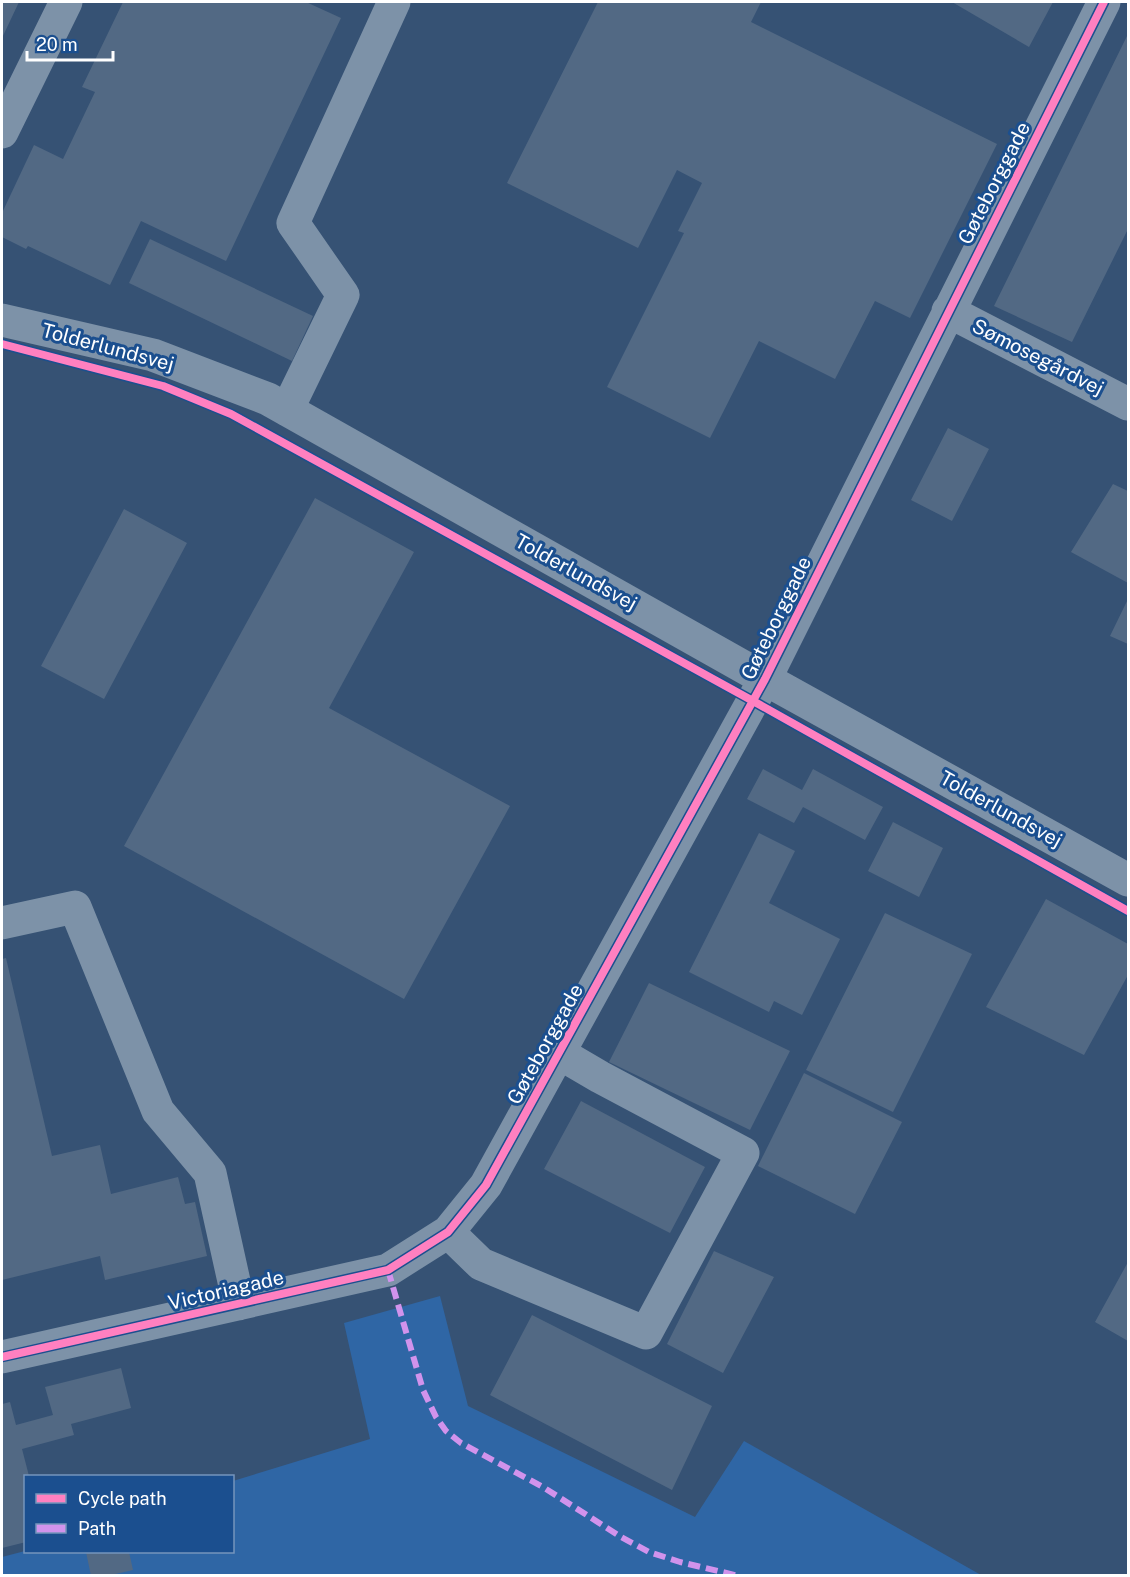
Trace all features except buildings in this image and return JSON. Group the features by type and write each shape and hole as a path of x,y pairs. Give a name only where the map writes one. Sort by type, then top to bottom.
{"street":[{"path":"2,132 66,2"},
{"path":"287,410 343,295 293,223 394,2"},
{"name":"Gøteborggade","path":"448,1232 486,1185 765,679 1104,2"},
{"name":"Sømosegårdvej","path":"948,311 1128,404"},
{"name":"Tolderlundsvej","path":"2,320 153,355 268,399 1128,880"},
{"path":"2,923 75,907 158,1111 210,1173 239,1304"},
{"path":"448,1232 481,1264 645,1333 744,1153 610,1083 559,1053"},
{"name":"Victoriagade","path":"2,1357 388,1270 448,1232"}],"shaded area":[{"path":"440,1296 468,1406 695,1517 744,1441 981,1575 2,1576 2,1557 24,1551 234,1553 234,1481 370,1439 344,1323"}],"marked path":[{"path":"388,1270 423,1390 436,1417 446,1431 461,1443 543,1487 621,1537 649,1552 739,1576"}],"cycle path":[{"path":"2,1357 388,1270 448,1232 486,1185 765,679 1104,2"},
{"path":"2,344 163,386 231,414 753,701 1128,911"}]}
